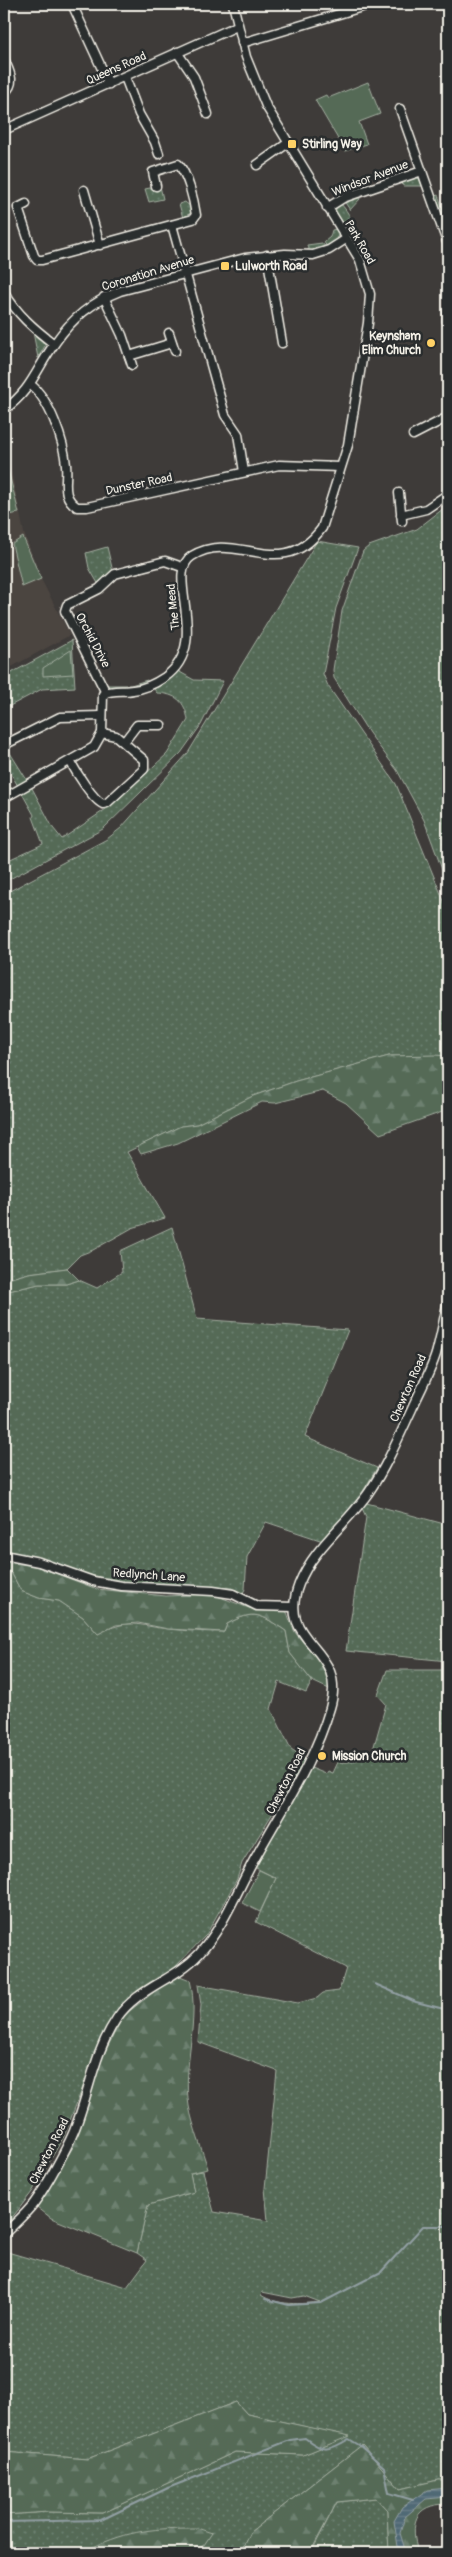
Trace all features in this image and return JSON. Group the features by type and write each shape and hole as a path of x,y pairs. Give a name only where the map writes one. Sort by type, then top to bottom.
{"street":[{"path":"72,4 109,84"},
{"name":"Park Road","path":"233,4 242,43 266,106 360,260 367,279 370,307 349,436 322,528 315,538"},
{"path":"242,43 372,4"},
{"name":"Queens Road","path":"4,130 237,26"},
{"path":"177,52 194,77 208,114"},
{"path":"4,59 12,81 11,87 4,93"},
{"path":"125,77 139,114 158,140 159,154"},
{"path":"400,109 448,245"},
{"path":"257,165 288,143"},
{"path":"26,204 18,208 37,260 100,245 193,219 196,215 182,168 178,164 172,164 156,170 153,176 156,186"},
{"name":"Windsor Avenue","path":"327,208 343,198 422,171"},
{"path":"84,190 100,245"},
{"path":"172,225 225,415 240,440 244,472"},
{"name":"Coronation Avenue","path":"4,410 22,396 31,385 54,344 87,307 104,297 186,273 267,255 313,255 329,250 346,239"},
{"path":"267,255 282,343"},
{"path":"4,292 14,309 26,322 54,344"},
{"path":"104,297 132,365"},
{"path":"445,321 448,311"},
{"path":"129,356 173,347 170,333"},
{"name":"Dunster Road","path":"31,385 45,400 51,413 66,465 64,486 66,496 77,507 88,507 279,466 340,467"},
{"path":"413,435 448,417"},
{"path":"399,493 401,518 426,509 448,494"},
{"name":"The Mead","path":"106,692 143,688 156,682 167,676 182,654 188,632 182,567 193,555 214,549 229,548 278,555 302,548 315,538"},
{"name":"Orchid Drive","path":"106,692 65,611 67,604 99,589 115,574 165,561 182,567"},
{"path":"4,798 94,747 102,733 102,696 106,692"},
{"path":"4,745 60,717 102,716"},
{"path":"124,742 137,725 161,725"},
{"path":"70,761 98,802 103,804 144,769 144,760 124,742 116,736 102,733"},
{"name":"Chewton Road","path":"4,2234 34,2202 74,2132 104,2040 118,2017 128,2004 185,1967 210,1942 297,1788 316,1749 332,1704 332,1680 327,1662 302,1634 296,1624 293,1607 296,1593 306,1571 369,1492 395,1445 433,1362 448,1300"},
{"name":"Redlynch Lane","path":"4,1555 39,1562 93,1581 122,1586 213,1591 233,1594 257,1606 293,1607"}],"shaded area":[{"path":"4,461 9,461 24,533 42,581 70,635 4,671"}],"green space":[{"path":"368,82 380,114 359,122 367,144 345,151 315,100 326,95 328,98"},
{"path":"415,177 419,178 422,186 403,186 401,181"},
{"path":"160,186 163,199 149,202 145,189"},
{"path":"438,195 448,223 441,218 434,197"},
{"path":"359,196 360,199 350,210 344,201"},
{"path":"185,202 191,207 192,212 183,218 179,204"},
{"path":"340,203 353,224 355,238 350,240 336,216 337,207"},
{"path":"337,229 338,240 327,247 324,242 330,237 332,230"},
{"path":"322,243 326,248 309,253 307,245"},
{"path":"33,332 46,344 38,358"},
{"path":"4,462 6,462 19,513 4,516"},
{"path":"448,505 448,886 424,820 397,770 369,733 334,678 333,670 342,611 363,551 369,546 417,529"},
{"path":"23,537 41,579 22,587 12,544"},
{"path":"317,541 358,548 336,608 323,674 328,686 396,784 448,911 448,1056 389,1056 296,1081 253,1096 197,1124 181,1126 127,1152 165,1218 132,1228 93,1250 80,1255 67,1268 29,1273 4,1280 4,894 107,839 121,828 188,753"},
{"path":"107,547 113,572 99,585 89,568 86,553"},
{"path":"72,640 75,687 42,689 4,709 4,677"},
{"path":"71,650 73,674 43,676 43,668"},
{"path":"178,671 194,680 223,681 201,725 181,753 103,829 4,882 4,862 43,844 33,817 34,815 4,761 4,750 7,748 32,788 53,828 62,839 109,807 167,754 188,720 187,713 182,703 174,697 157,693 154,689"},
{"path":"147,680 148,683 133,687 109,688 106,685 131,685"},
{"path":"389,1056 448,1056 448,1110 380,1134 346,1103 323,1091 275,1103 262,1102 178,1143 141,1154 137,1147 181,1126 197,1124 253,1096 296,1081"},
{"path":"172,1227 197,1319 348,1330 305,1437 377,1468 362,1493 323,1541 266,1522 247,1557 245,1589 242,1595 232,1588 124,1583 73,1571 38,1557 4,1552 4,1292 39,1284 66,1284 79,1280 97,1288 122,1272 120,1251"},
{"path":"67,1268 79,1280 66,1284 39,1284 4,1292 4,1280 29,1273"},
{"path":"363,1502 448,1525 448,1661 346,1651 366,1517 362,1508"},
{"path":"4,1562 36,1566 97,1589 166,1596 212,1594 249,1608 286,1610 295,1632 325,1670 329,1689 312,1681 290,1653 286,1631 263,1617 244,1616 227,1624 224,1632 168,1629 138,1623 116,1625 98,1634 83,1617 59,1601 39,1598 21,1591 12,1574 4,1567"},
{"path":"4,1567 12,1574 21,1591 39,1598 59,1601 83,1617 98,1634 126,1624 203,1632 224,1632 227,1624 244,1616 263,1617 286,1631 290,1653 312,1681 306,1693 279,1682 271,1709 291,1749 306,1759 242,1863 237,1879 206,1935 175,1967 140,1992 103,2035 64,2136 32,2192 4,2228 4,1911 7,1909 7,1903 4,1902"},
{"path":"387,1670 448,1670 448,2480 438,2480 400,2489 362,2445 250,2532 240,2553 4,2553 4,2515 48,2512 103,2513 235,2452 303,2455 348,2436 247,2414 236,2402 87,2459 4,2452 4,2251 127,2287 147,2260 137,2253 148,2205 194,2192 190,2173 203,2171 214,2212 268,2221 265,2188 277,2071 198,2042 201,2005 198,1985 298,2003 317,1998 323,1993 339,1991 346,1968 256,1922 276,1878 254,1867 311,1768 326,1774 328,1771 333,1773 338,1762 348,1762 364,1758 372,1753 386,1704 378,1695","holes":["262,2292 292,2298 304,2296 320,2302 282,2303 267,2299 261,2295"]},
{"path":"259,1870 276,1878 260,1912 242,1903"},
{"path":"180,1976 190,1980 193,1996 187,2090 195,2130 208,2169 190,2173 194,2192 148,2205 137,2253 51,2218 37,2207 73,2147 103,2056 123,2016 172,1978"},
{"path":"236,2402 247,2414 350,2436 303,2455 235,2452 103,2513 48,2512 4,2515 4,2452 87,2459"},
{"path":"362,2445 400,2489 438,2480 448,2480 448,2504 427,2508 417,2518 414,2533 418,2553 389,2553 387,2510 376,2498 337,2502 310,2553 240,2553 250,2532"},
{"path":"376,2498 387,2510 389,2553 311,2553 337,2502"},
{"path":"197,2528 212,2533 204,2545 194,2551 89,2553 91,2548 105,2542 143,2531"}],"water":[{"path":"448,2488 448,2497 426,2499 405,2517 400,2533 406,2553 399,2553 394,2521 402,2507 427,2490"}],"waterway":[{"path":"375,1984 416,2002 448,2010"},
{"path":"265,2299 289,2305 321,2303 381,2272 423,2226 448,2226"},
{"path":"4,2522 101,2520 168,2488 290,2440 305,2438 317,2446 327,2449 349,2439 359,2445 384,2467 389,2493 413,2500"}],"place":[{"name":"Stirling Way","path":"292,144"},
{"name":"Lulworth Road","path":"225,266"},
{"name":"Keynsham Elim Church","path":"431,343"},
{"name":"Mission Church","path":"322,1756"}]}
